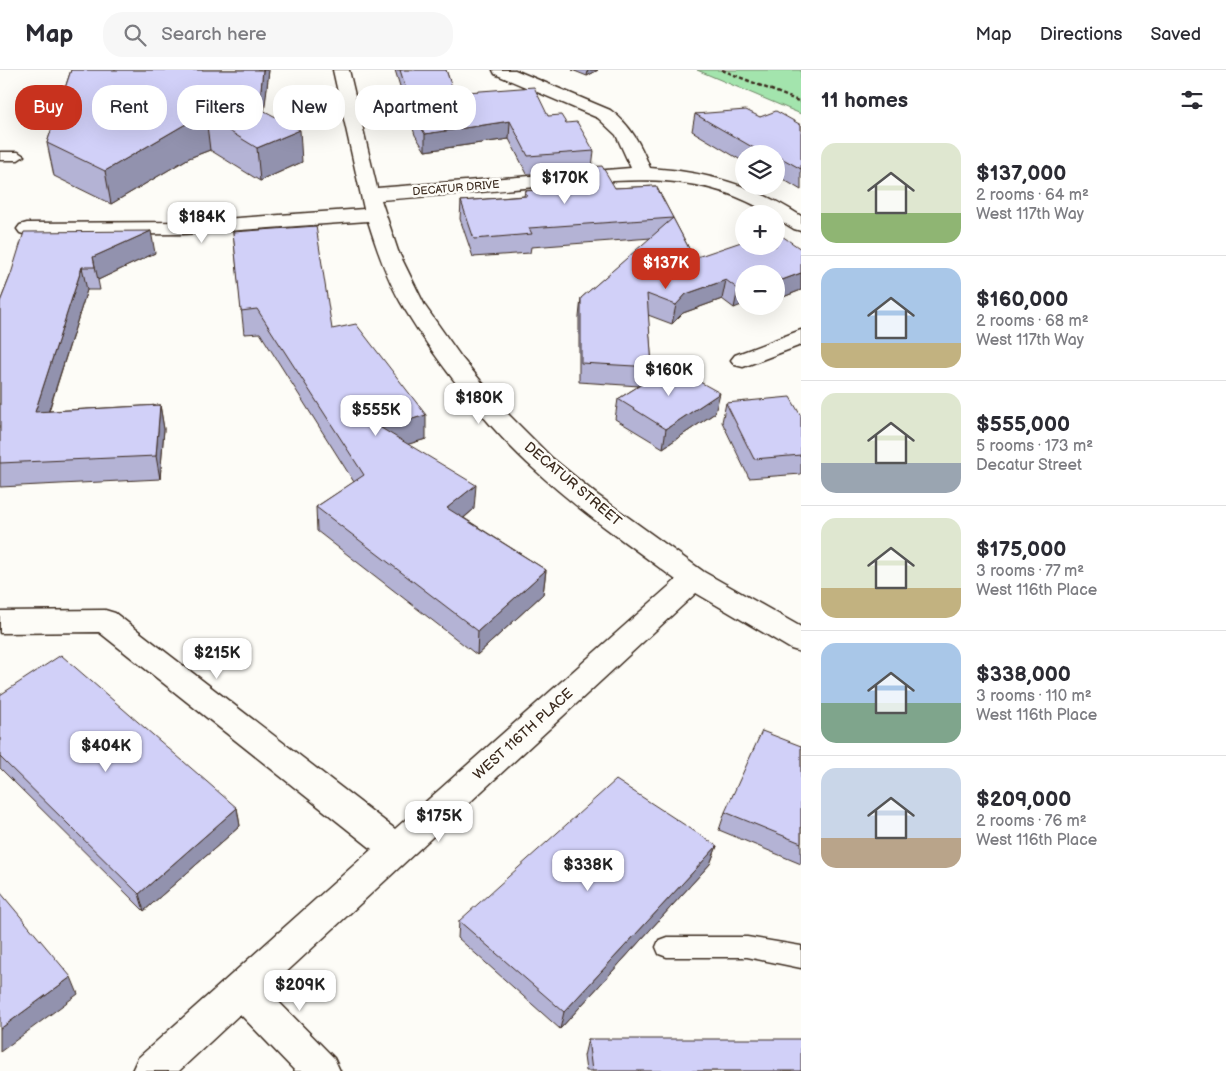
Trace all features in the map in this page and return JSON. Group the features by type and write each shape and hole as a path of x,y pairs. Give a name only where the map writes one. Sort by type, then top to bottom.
{"street":[{"name":"DECATUR STREET","path":"341,70 373,205 388,251 414,306 452,362 499,419 543,464 587,500 694,578 801,641"},
{"path":"502,70 614,120 628,138 642,174"},
{"name":"DECATUR DRIVE","path":"27,229 183,228 642,174 694,178 729,187 764,202 801,225"},
{"path":"743,360 801,337"},
{"name":"WEST 116TH PLACE","path":"151,1071 694,578"},
{"path":"0,622 105,621 396,849"},
{"path":"241,990 322,1071"}],"lane":[{"path":"0,156 18,156"},
{"path":"667,947 747,947 801,957"}],"path":[{"path":"722,70 801,102"}],"green space":[{"path":"697,70 801,70 801,114"}],"building":[{"path":"71,70 263,70 261,85 177,85 177,129 105,171 47,143 51,130 82,130 82,85 66,85"},
{"path":"400,70 446,70 451,85 405,85"},
{"path":"534,87 548,116 561,115 566,123 577,122 594,151 528,156 510,121 476,126 476,91"},
{"path":"263,110 273,116 273,130 300,130 257,148 227,130 263,130"},
{"path":"746,110 760,117 776,111 801,125 801,169 785,160 785,145 749,145 695,114"},
{"path":"422,130 451,130 425,134"},
{"path":"602,166 615,188 656,186 673,218 529,228 532,234 474,239 461,201 527,196 525,191 544,189 535,171"},
{"path":"673,218 694,258 735,244 735,255 785,255 785,238 801,249 801,273 785,279 785,265 735,265 735,287 726,280 686,294 676,305 647,294 652,367 581,363 581,298"},
{"path":"316,226 332,329 356,324 426,415 381,428 476,485 447,508 546,570 478,631 316,507 364,475 257,309 241,311 233,232"},
{"path":"151,231 93,257 95,267 82,267 35,412 160,405 156,456 0,463 0,302 24,232"},
{"path":"671,366 720,393 666,429 618,399"},
{"path":"790,397 801,416 801,455 754,459 726,403"},
{"path":"61,655 237,808 139,894 0,757 0,695"},
{"path":"762,731 801,746 801,843 725,812"},
{"path":"616,780 717,846 564,1012 459,921"},
{"path":"0,892 71,977 0,1029"},
{"path":"588,1039 801,1039 801,1071 592,1071"}]}
